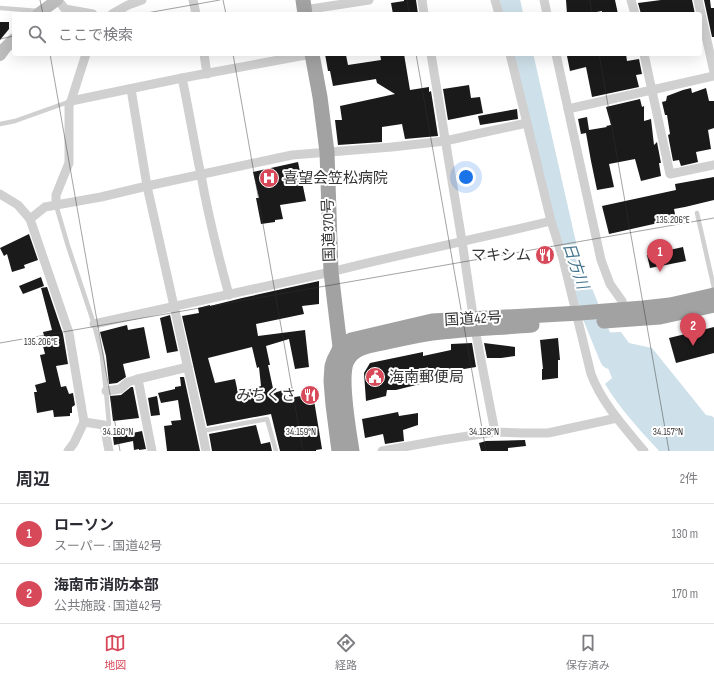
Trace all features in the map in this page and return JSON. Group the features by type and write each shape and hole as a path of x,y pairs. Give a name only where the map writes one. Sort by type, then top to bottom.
{"highway":[{"name":"国道370号","path":"312,56 320,97 327,152 331,272 340,348 338,381"},
{"name":"国道42号","path":"623,315 714,295"},
{"name":"国道42号","path":"340,348 351,340 432,321 474,324 623,315 665,316 714,306"},
{"name":"国道370号","path":"335,311 340,328 346,335 370,335"},
{"name":"国道370号","path":"335,311 335,322 331,338 329,359 338,381"},
{"name":"国道42号","path":"339,451 333,405 338,381 345,370 347,361 353,353 360,349 474,324"},
{"name":"国道42号","path":"338,381 346,401 352,451"}],"main road":[{"path":"40,12 57,0"},
{"path":"0,56 12,41"}],"street":[{"path":"57,0 65,9 82,12"},
{"path":"116,12 128,5 142,0"},
{"path":"192,0 195,12"},
{"path":"304,8 369,0"},
{"path":"422,0 424,12"},
{"path":"495,0 498,12"},
{"path":"544,0 547,12"},
{"path":"632,0 635,12"},
{"path":"698,0 701,12"},
{"path":"702,18 714,72"},
{"path":"56,205 56,195 69,163 69,105 85,56"},
{"path":"204,56 207,74"},
{"path":"71,101 182,78 302,56"},
{"path":"431,56 462,241 474,324 495,432"},
{"path":"510,56 551,221 579,318 587,361 595,385 602,398 644,451"},
{"path":"556,56 601,260 610,284 622,301 623,315"},
{"path":"644,56 670,174 714,165"},
{"path":"568,109 714,76"},
{"path":"182,78 218,254 229,295"},
{"path":"131,89 147,186 206,451"},
{"path":"30,218 46,207 101,197 292,155 445,141 527,123"},
{"path":"0,194 18,205 30,218 69,333 84,422 74,443 68,451"},
{"path":"94,324 229,295 551,221"},
{"path":"106,391 120,389 128,382 138,379 188,367"},
{"path":"138,379 152,451"},
{"path":"382,451 495,432 522,434 548,433 617,418"},
{"path":"84,422 104,425 109,451"}],"lane":[{"path":"0,8 31,12"},
{"path":"0,124 15,121 71,101"},
{"path":"56,205 94,324 102,356 109,424 104,425"},
{"path":"697,213 714,288"},
{"path":"202,432 267,419 276,451"}],"shaded area":[{"path":"621,332 629,343 652,348 706,415 714,418 714,451 659,451 624,411 605,384 612,378 594,333"}],"building":[{"path":"416,0 418,12 393,12 391,3"},
{"path":"566,0 615,0 618,12 602,11 567,12"},
{"path":"661,0 692,0 695,12 640,12 638,3"},
{"path":"704,0 710,0 711,8 714,8 714,37 712,37"},
{"path":"0,22 9,22 9,29 0,40"},
{"path":"325,56 346,56 348,65 381,60 380,56 404,56 410,90 429,87 429,92 431,91 438,136 405,139 402,124 382,127 382,142 338,145 335,120 342,120 340,106 395,94 377,83 376,79 333,86 330,71 328,71"},
{"path":"567,56 626,56 627,61 639,59 642,74 636,75 639,87 592,97 586,67 570,71"},
{"path":"469,85 471,98 480,97 483,113 448,120 443,89"},
{"path":"691,88 692,93 706,88 709,101 714,101 714,128 708,130 711,149 696,152 698,162 681,166 679,160 673,161 668,135 670,134 667,115 665,115 662,102 666,101 667,96"},
{"path":"640,99 642,107 644,106 644,121 651,119 654,145 657,142 661,163 659,163 661,176 641,181 635,159 609,164 614,187 597,190 586,133 581,134 578,119 587,117 589,130 607,127 606,126 611,125 606,107"},
{"path":"517,109 518,119 480,125 478,116"},
{"path":"298,162 306,201 280,205 283,219 261,224 256,198 259,198 253,172"},
{"path":"714,177 714,200 674,209 676,219 609,234 602,206 676,190 675,184"},
{"path":"29,234 38,260 24,265 25,268 12,272 7,254 4,256 0,248"},
{"path":"683,247 686,261 650,268 647,255"},
{"path":"41,277 44,286 23,294 19,286"},
{"path":"319,281 319,304 302,306 304,314 256,324 258,336 305,330 309,367 295,369 289,339 266,346 270,365 268,365 274,393 292,387 295,397 313,394 322,449 316,451 280,451 271,414 207,426 182,316 199,313 198,308","holes":["252,347 257,368 259,367 261,386 238,393 235,379 215,383 208,358"]},
{"path":"47,287 63,334 68,364 56,366 61,387 66,386 69,394 73,393 75,405 72,407 72,413 70,413 70,416 54,417 53,410 37,413 34,392 37,392 35,385 46,382 40,355 45,354 43,346 47,346 43,332 52,330 41,288"},
{"path":"170,315 178,351 167,353 160,318"},
{"path":"127,325 128,330 144,327 150,358 123,364 126,377 117,383 109,384 106,356 100,332"},
{"path":"714,327 714,353 676,363 669,338"},
{"path":"558,338 560,360 558,360 558,378 542,380 543,369 540,340"},
{"path":"472,343 476,367 427,374 428,382 396,390 387,390 386,396 366,401 364,373 370,363 423,352 423,356 451,350 451,344"},
{"path":"484,343 515,347 515,356 487,358"},
{"path":"180,377 184,377 200,451 167,451 164,426 172,425 171,421 181,420 178,400 161,403 158,393 181,386"},
{"path":"133,387 139,418 113,421 110,396 121,395"},
{"path":"157,396 160,415 151,416 148,398"},
{"path":"398,412 399,416 418,413 418,425 403,430 404,441 385,444 383,434 365,438 362,419"},
{"path":"256,425 261,444 270,442 272,451 212,451 209,434"},
{"path":"142,431 146,449 134,450 133,441 114,445 113,437"},
{"path":"525,440 526,446 508,448 508,451 481,451 479,443 486,441"}],"waterway":[{"name":"日方川","path":"510,0 513,12"},
{"name":"日方川","path":"523,56 570,261 610,359"}],"place":[{"name":"喜望会笠松病院","path":"269,178"},
{"name":"マキシム","path":"545,255"},
{"name":"ローソン","path":"660,272"},
{"name":"海南市消防本部","path":"693,346"},
{"name":"海南郵便局","path":"375,377"},
{"name":"みちくさ","path":"310,395"}]}
